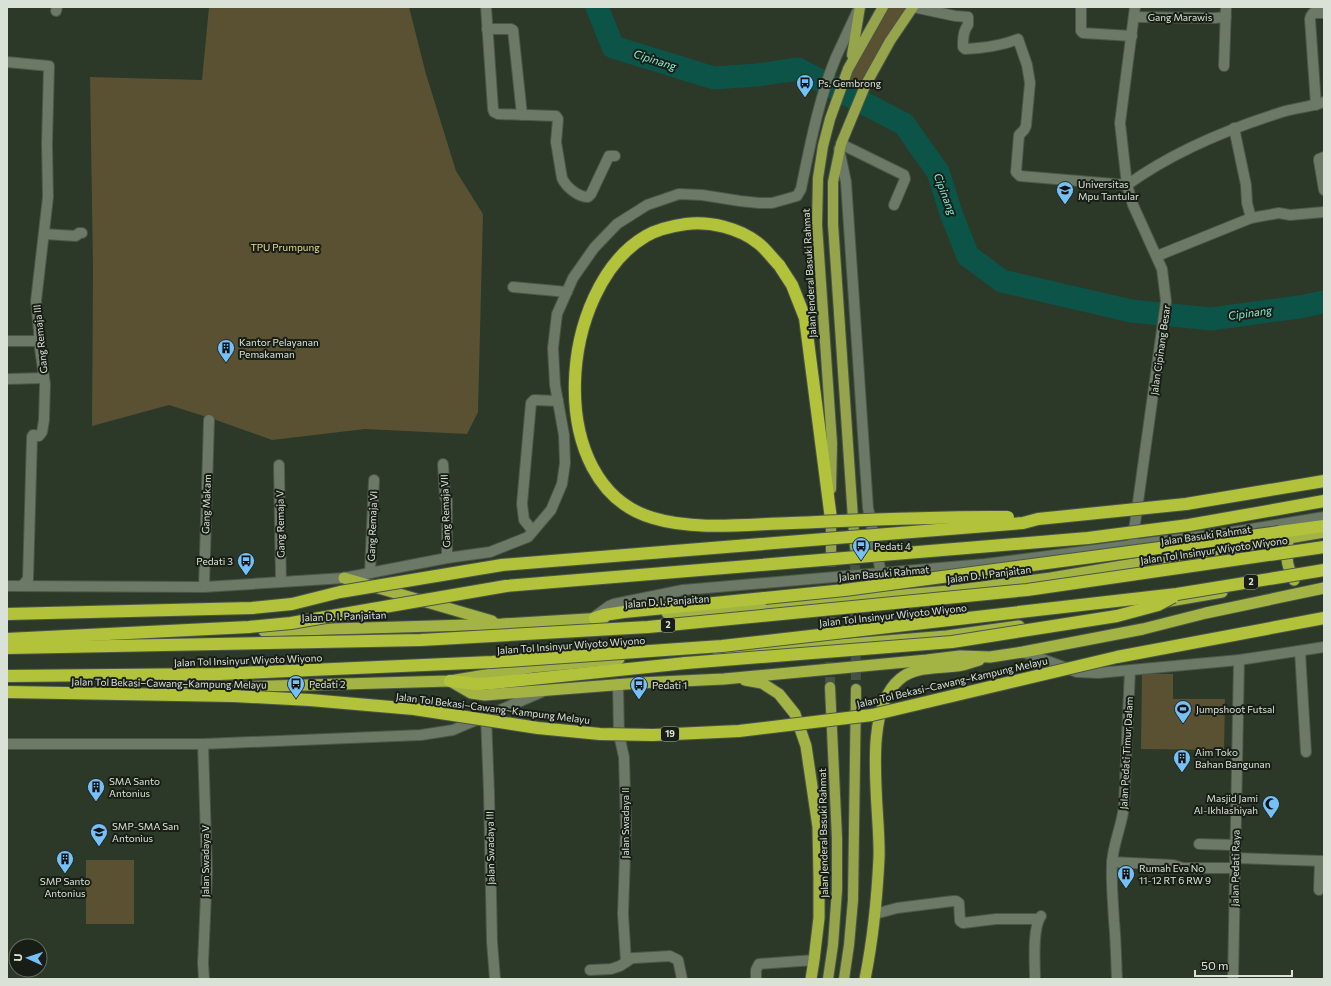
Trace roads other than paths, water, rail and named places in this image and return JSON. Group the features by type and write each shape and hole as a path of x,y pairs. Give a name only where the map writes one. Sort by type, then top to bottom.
{"highway":[{"path":"831,519 805,318 792,285 779,264 758,243 742,233 719,225 692,223 669,226 646,236 626,251 608,272 595,293 585,322 578,350 575,384 577,420 582,445 592,467 603,484 627,507 651,518 671,523 716,526 950,516 1024,517 1038,519"},
{"path":"7,614 252,608 292,604 340,592 502,565 1023,523 1038,519 1186,504 1324,481"},
{"path":"7,639 249,627 290,623 506,586 1088,538 1189,526 1324,501"},
{"path":"593,618 624,612 860,588 1324,526"},
{"name":"Jalan D. I. Panjaitan","path":"7,634 203,632 502,624 765,607 960,590 1051,578 1324,532"},
{"path":"1290,538 1286,559 1294,580"},
{"name":"Jalan Tol Insinyur Wiyoto Wiyono","path":"7,648 421,640 648,627 1027,590 1324,547"},
{"name":"Jalan Tol Insinyur Wiyoto Wiyono","path":"7,676 219,674 492,662 722,646 1177,594 1324,570"},
{"path":"7,691 198,689 450,681 532,667 716,651 747,651 947,636 1122,610 1324,576"},
{"path":"344,578 502,624"},
{"path":"864,979 871,948 879,856 875,768 880,718 886,698 900,678 922,669 961,666 990,657 1143,629 1206,613 1324,588"},
{"path":"450,681 476,684 494,683 686,663 952,642 1117,616 1158,605 1177,594"},
{"name":"Jalan Tol Bekasi–Cawang–Kampung Melayu","path":"7,691 234,696 310,700 414,709 538,728 600,734 653,735 723,732 872,715 1117,657 1324,618"},
{"path":"450,681 471,693 484,695 618,684 733,678 960,656 990,657"},
{"path":"733,678 762,684 779,694 795,714 806,746 818,826 818,918 811,979"}],"main road":[{"path":"849,66 860,7"},
{"name":"Jalan Jenderal Basuki Rahmat","path":"831,551 832,443 817,225 818,178 823,146 830,119 849,66 883,7"},
{"path":"855,548 833,224 833,182 840,147 865,86 890,41 913,7"},
{"name":"Jalan Jenderal Basuki Rahmat","path":"828,979 837,890 837,838 830,687"},
{"path":"844,979 853,900 856,689"}],"street":[{"path":"486,7 494,112 498,114 556,116 558,119 556,142 562,178 565,183 576,193 584,197 588,197 591,194 609,156 615,156"},
{"path":"7,586 29,584 204,587 344,578 447,558 490,552 528,537 551,510 562,484 565,463 564,435 555,385 553,348 557,314 573,278 594,248 617,224 647,206 679,194 702,195 758,203 772,203 797,196 801,189 819,110 836,58 860,7"},
{"path":"913,7 955,16 968,17 968,25 965,28 963,36 963,47 965,49 986,48 1018,39 1027,65 1030,83 1026,126 1019,135 1016,172 1020,176 1127,185 1149,169 1183,151 1234,128 1284,111 1320,103 1310,19 1314,13 1324,13"},
{"path":"1081,7 1081,31 1083,33 1132,36"},
{"name":"Jalan Cipinang Besar","path":"1132,544 1166,301 1162,269 1133,205 1127,185 1120,123 1135,12"},
{"name":"Gang Marawis","path":"1135,12 1215,18 1226,12"},
{"path":"1224,66 1226,12"},
{"path":"487,29 513,30 522,115"},
{"name":"Gang Remaja III","path":"7,62 49,66 47,144 48,196 36,301 44,378 44,420 40,436 33,435 32,437 29,584"},
{"path":"1234,128 1246,185 1247,203 1251,218"},
{"path":"840,147 904,175 905,179 894,205"},
{"path":"840,147 846,182 868,508 881,573"},
{"path":"1324,158 1319,159 1318,161 1324,190"},
{"path":"1157,256 1251,218 1279,213 1290,214 1324,212"},
{"path":"44,234 76,236 79,233 82,233"},
{"path":"513,287 567,292"},
{"path":"7,341 39,341"},
{"path":"7,379 44,378"},
{"path":"533,531 524,520 522,504 531,403 534,400 558,401"},
{"name":"Gang Makam","path":"204,587 209,420"},
{"name":"Gang Remaja VII","path":"443,464 445,497 447,500 447,558"},
{"name":"Gang Remaja V","path":"279,465 281,582"},
{"name":"Gang Remaja VI","path":"370,573 374,480"},
{"name":"Jalan Basuki Rahmat","path":"593,618 614,604 683,590 986,564 1226,533 1324,517"},
{"path":"1023,652 1077,672 1098,673 1239,660 1324,647"},
{"path":"1300,651 1306,752"},
{"name":"Jalan Pedati Raya","path":"1233,979 1239,660"},
{"name":"Jalan Pedati Timur Dalam","path":"1117,979 1112,896 1112,862 1115,842 1123,820 1130,670"},
{"name":"Jalan Swadaya II","path":"618,684 620,735 624,757 626,818 623,914 626,962"},
{"path":"7,744 203,744 421,735 453,730 548,689"},
{"name":"Jalan Swadaya III","path":"486,716 490,792 492,942 495,979"},
{"name":"Jalan Swadaya V","path":"203,744 207,872 203,963 204,979"},
{"path":"1199,844 1235,844"},
{"path":"1112,862 1173,865 1183,868 1235,863 1322,860 1319,890"},
{"path":"875,914 897,908 956,901 959,904 960,921 963,923 996,919 1040,918 1036,933 1035,979"},
{"path":"590,970 611,969 635,958 674,957 678,960 682,979"},
{"path":"756,979 756,970 759,964 814,960"}],"waterway":[{"name":"Cipinang","path":"597,7 613,47 714,78 757,75 798,69 904,124 938,172 952,216 968,256 1002,281 1131,311 1211,319 1299,307 1324,302"}],"tunnel":[{"path":"855,550 856,689"},
{"path":"830,687 831,553"}],"place":[{"name":"Ps. Gembrong","path":"805,98"},
{"name":"Universitas Mpu Tantular","path":"1065,205"},
{"name":"Kantor Pelayanan Pemakaman","path":"226,363"},
{"name":"Pedati 4","path":"861,561"},
{"name":"Pedati 3","path":"246,576"},
{"name":"Pedati 2","path":"296,699"},
{"name":"Pedati 1","path":"639,700"},
{"name":"Jumpshoot Futsal","path":"1183,724"},
{"name":"Aim Toko Bahan Bangunan","path":"1182,773"},
{"name":"SMA Santo Antonius","path":"96,802"},
{"name":"Masjid Jami Al-Ikhlashiyah","path":"1271,819"},
{"name":"SMP-SMA San Antonius","path":"99,847"},
{"name":"SMP Santo Antonius","path":"65,874"},
{"name":"Rumah Eva No 11-12 RT 6 RW 9","path":"1126,889"}],"park label":[{"name":"TPU Prumpung","path":"285,247"}]}
